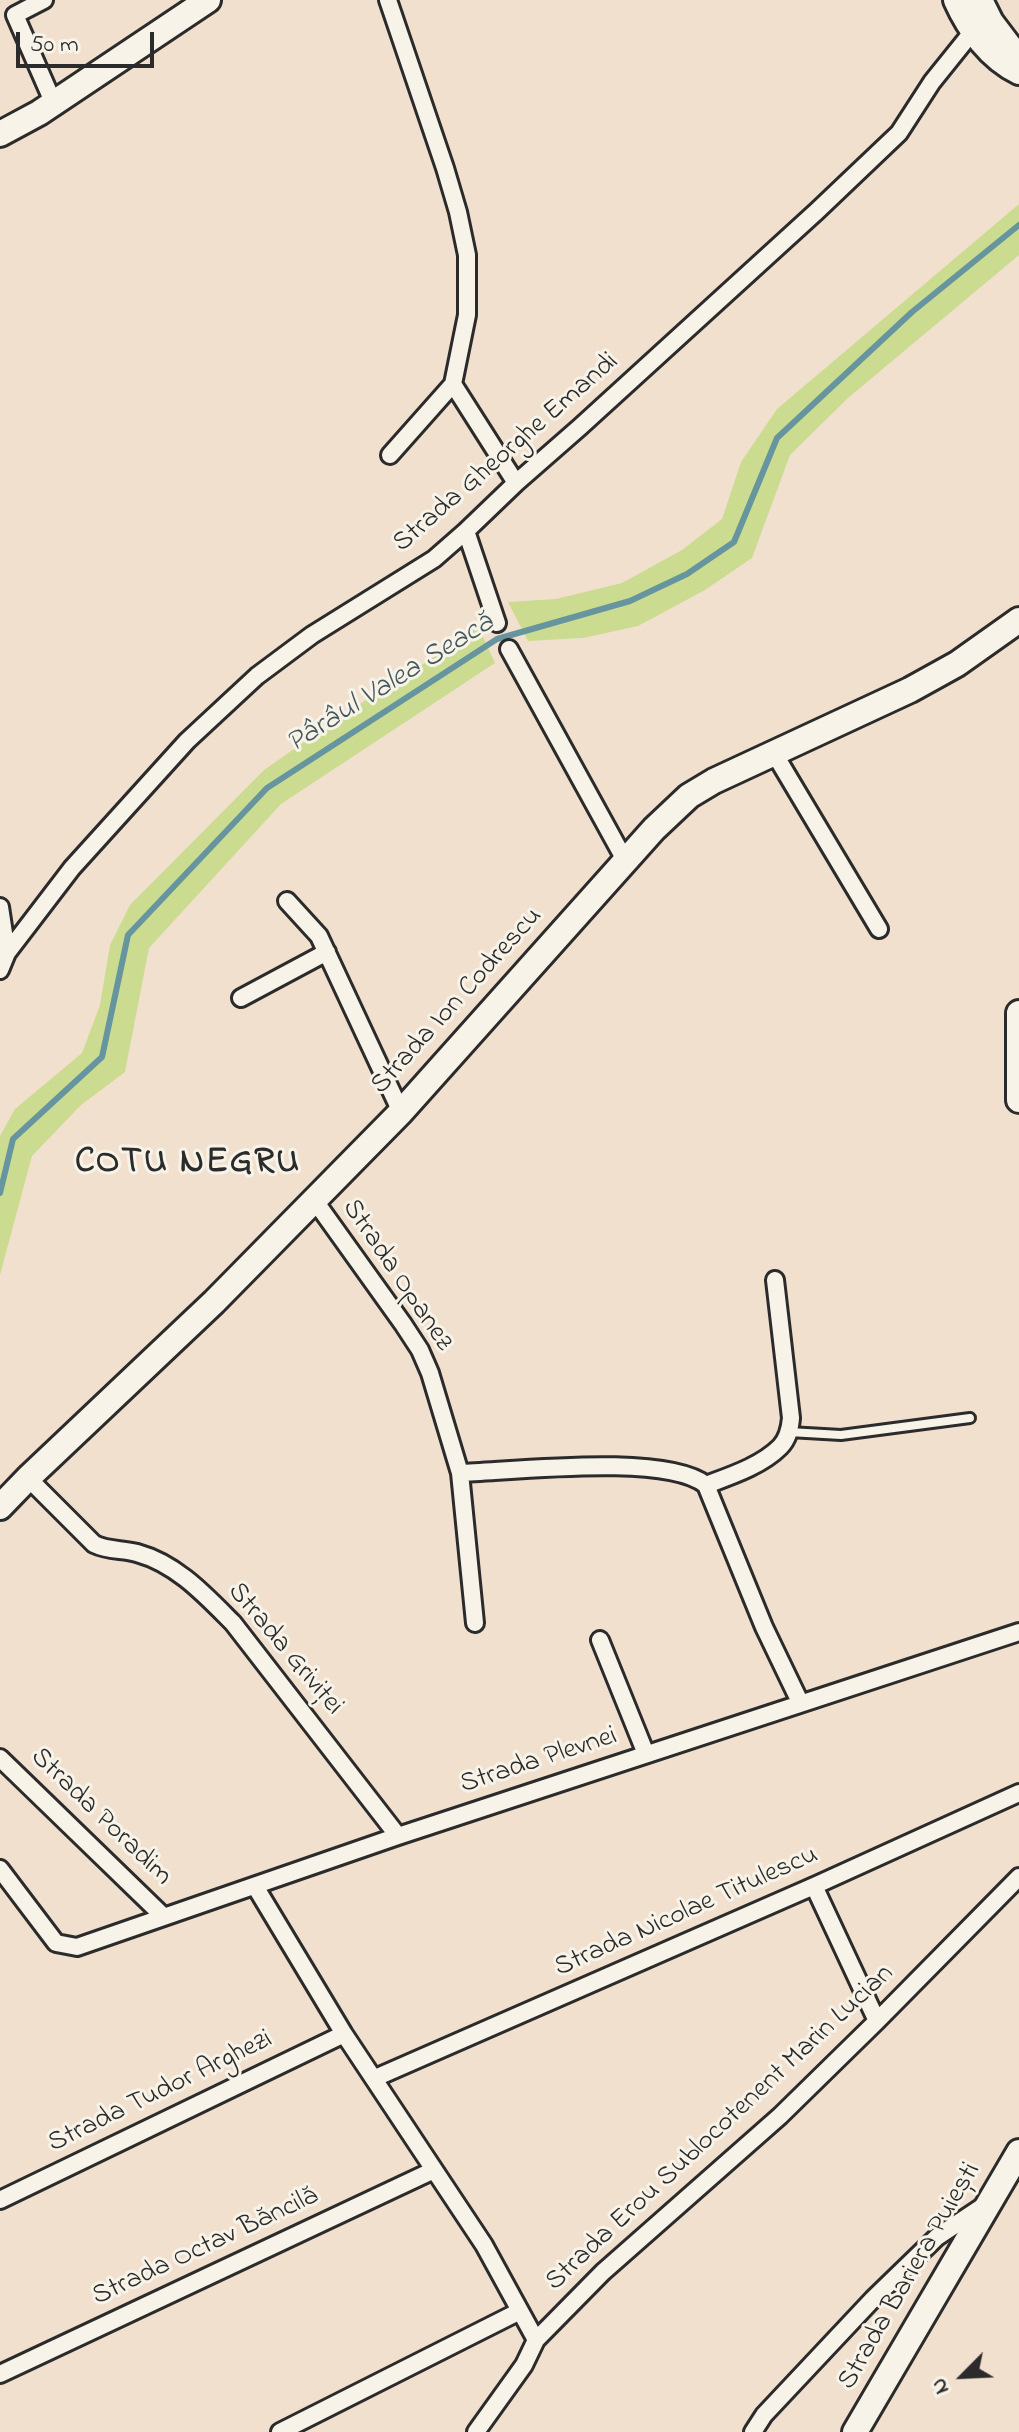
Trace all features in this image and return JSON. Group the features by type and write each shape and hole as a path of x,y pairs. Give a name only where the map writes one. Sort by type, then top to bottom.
{"main road":[{"path":"0,134 54,104 208,0"},
{"path":"956,0 973,31 996,56 1019,72"},
{"path":"980,0 1002,39 1019,59"},
{"name":"Strada Ion Codrescu","path":"0,1507 315,1201 401,1112 654,829 689,796 714,781 910,690 957,664 1019,620"},
{"path":"1019,1013 1019,1100"},
{"name":"Strada Bariera Puiești","path":"855,2432 1019,2152"}],"street":[{"path":"44,0 15,15 54,104"},
{"path":"388,0 449,183 467,255 467,315 453,384 390,455"},
{"name":"Strada Gheorghe Emandi","path":"0,970 7,953 72,868 187,741 257,676 312,635 434,559 466,531 899,133 932,82 973,31"},
{"path":"453,384 516,483"},
{"path":"466,531 497,623"},
{"path":"509,649 626,862"},
{"path":"774,753 879,929"},
{"path":"287,901 319,936 401,1112"},
{"path":"0,907 7,953"},
{"path":"241,998 327,952"},
{"name":"Strada Opanez","path":"315,1201 420,1350 430,1373 460,1473 475,1623"},
{"path":"706,1485 757,1463 781,1447 789,1432 791,1418 775,1280"},
{"path":"460,1473 643,1466 696,1477 706,1485 764,1627 800,1702"},
{"name":"Strada Griviței","path":"28,1478 94,1544 105,1550 135,1552 157,1560 175,1570 201,1592 233,1623 398,1836"},
{"name":"Strada Plevnei","path":"0,1869 56,1943 77,1947 398,1836 1019,1632"},
{"path":"600,1640 646,1754"},
{"name":"Strada Poradim","path":"0,1758 163,1916"},
{"name":"Strada Nicolae Titulescu","path":"375,2078 1019,1793"},
{"name":"Strada Erou Sublocotenent Marin Lucian","path":"476,2432 524,2365 536,2340 603,2272 733,2159 877,2021 1019,1877"},
{"path":"255,1886 344,2034 484,2245 536,2340"},
{"path":"814,1886 877,2021"},
{"name":"Strada Tudor Arghezi","path":"0,2200 344,2034"},
{"name":"Strada Octav Băncilă","path":"0,2374 434,2170"},
{"path":"753,2432 764,2415 873,2299 937,2237 990,2202"},
{"path":"280,2432 520,2311"}],"lane":[{"path":"789,1432 841,1435 970,1418"}],"green space":[{"path":"1019,204 1019,255 848,398 790,455 752,558 705,590 638,626 583,638 528,641 508,602 556,599 622,583 682,550 722,519 741,462 777,409"},
{"path":"478,626 495,663 281,804 149,948 125,1072 81,1105 32,1156 0,1275 0,1136 15,1109 82,1053 100,1005 110,945 130,905 264,770"}],"waterway":[{"name":"Pârâul Valea Seacă","path":"0,1193 13,1139 102,1057 128,935 267,788 497,639 630,601 687,574 734,542 777,438 912,312 1019,225"}],"district":[{"name":"COTU NEGRU","path":"188,1165"}]}
